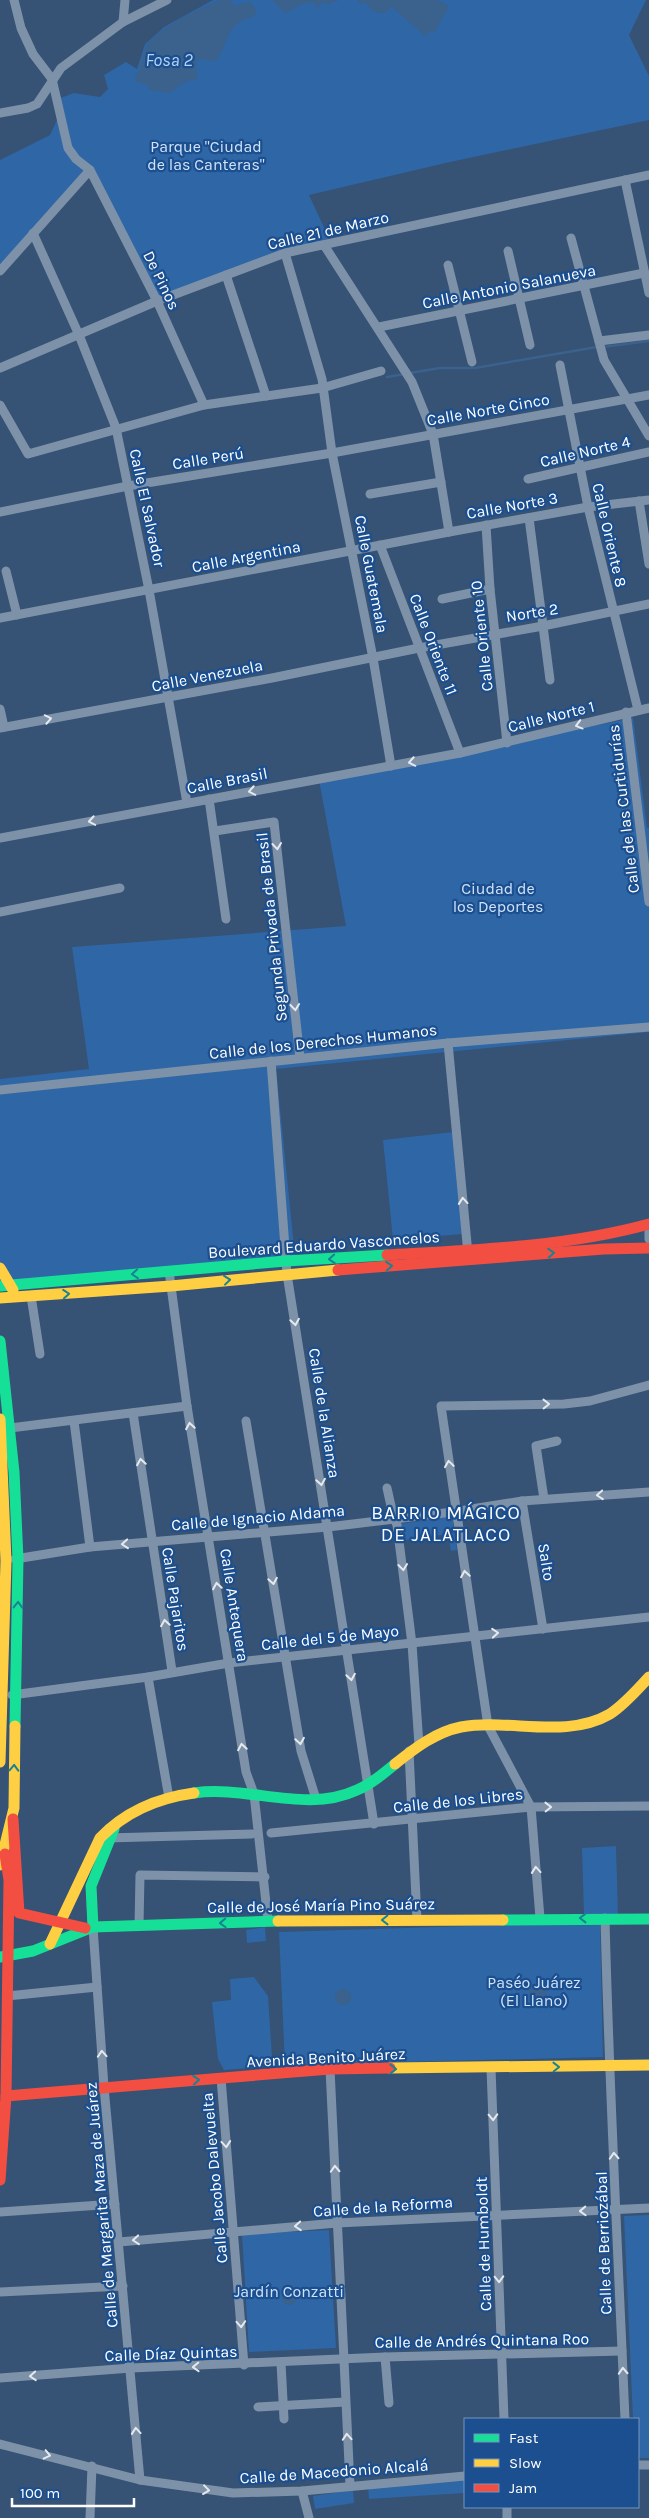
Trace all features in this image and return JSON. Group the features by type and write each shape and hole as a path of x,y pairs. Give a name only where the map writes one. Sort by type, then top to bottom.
{"main road":[{"name":"Boulevard Eduardo Vasconcelos","path":"0,1298 171,1286 468,1255 609,1235 649,1224"},
{"name":"Boulevard Eduardo Vasconcelos","path":"5,1285 286,1261 649,1248"},
{"path":"0,1268 5,1285 17,1297"},
{"path":"0,1341 14,1472 18,1559 13,1816 17,1908 19,1913 89,1928 91,1886 104,1838"},
{"path":"0,1419 3,1561 0,1762"},
{"path":"1,1444 14,1472"},
{"path":"50,1944 104,1838 126,1814 138,1808 169,1798 223,1791 316,1799 340,1796 368,1784 419,1745 452,1729 488,1726 557,1726 604,1716 623,1703 649,1677"},
{"path":"0,1865 13,1816"},
{"path":"0,1829 9,1880 4,1957 7,1996 0,2180"},
{"name":"Calle de José María Pino Suárez","path":"4,1957 17,1956 89,1928 268,1921 540,1918 649,1919"},
{"name":"Avenida Benito Juárez","path":"3,2096 330,2069 649,2065"}],"street":[{"path":"0,271 90,170 76,159 68,148 52,79 33,54 21,28 14,0"},
{"path":"123,22 126,0"},
{"path":"0,112 28,108 36,104 60,68 123,22 167,0"},
{"name":"De Pinos","path":"90,170 157,302 204,405"},
{"name":"Calle 21 de Marzo","path":"0,368 157,302 285,253 649,175"},
{"path":"625,180 649,293"},
{"name":"Calle El Salvador","path":"33,233 79,335 116,428 149,590 187,803"},
{"path":"571,238 582,287 603,357 649,436"},
{"path":"324,245 406,371 433,434 449,532"},
{"path":"508,251 530,345"},
{"name":"Calle Guatemala","path":"285,253 322,378 332,453 373,658 391,766"},
{"path":"448,265 472,362"},
{"name":"Calle Antonio Salanueva","path":"379,328 644,273"},
{"path":"226,275 266,396"},
{"path":"599,342 649,336"},
{"name":"Calle Oriente 8","path":"560,365 588,507 638,710"},
{"path":"2,411 28,454 204,405 322,388 381,371"},
{"name":"Calle Norte Cinco","path":"332,453 649,395"},
{"name":"Calle Norte 4","path":"528,479 649,452"},
{"name":"Calle Perú","path":"0,512 128,486 332,453"},
{"path":"370,494 441,482"},
{"path":"644,500 649,564"},
{"name":"Calle Norte 3","path":"380,545 588,507 644,500"},
{"path":"529,518 550,680"},
{"name":"Calle Oriente 10","path":"486,525 490,589 507,743"},
{"name":"Calle Argentina","path":"0,618 380,545"},
{"name":"Calle Oriente 11","path":"380,545 460,753"},
{"path":"6,571 17,615"},
{"path":"442,599 490,589"},
{"name":"Norte 2","path":"419,648 613,613 649,604"},
{"name":"Calle Venezuela","path":"2,728 167,698 419,648"},
{"name":"Calle Norte 1","path":"460,753 649,708"},
{"path":"0,709 2,728"},
{"name":"Calle de las Curtidurías","path":"626,712 645,835 649,902"},
{"name":"Calle Brasil","path":"0,838 460,753"},
{"path":"209,799 226,918"},
{"name":"Segunda Privada de Brasil","path":"215,832 274,822 300,1058"},
{"path":"0,912 120,888"},
{"name":"Calle de los Derechos Humanos","path":"0,1090 448,1043 649,1026"},
{"path":"448,1043 468,1255"},
{"name":"Calle de la Alianza","path":"272,1061 287,1274 374,1824"},
{"path":"649,1228 649,1239"},
{"name":"Calle Antequera","path":"169,1271 187,1406 246,1772 254,1794 268,1921"},
{"path":"31,1296 40,1354"},
{"path":"540,1918 531,1807 488,1726 441,1406 573,1403 590,1401 649,1385"},
{"path":"10,1428 187,1406"},
{"name":"Calle Pajaritos","path":"133,1412 172,1671"},
{"path":"74,1421 90,1547"},
{"path":"246,1422 287,1656 301,1751 316,1799"},
{"path":"544,1499 536,1446 557,1441"},
{"path":"387,1488 395,1519 412,1644 419,1745"},
{"name":"Calle de Ignacio Aldama","path":"3,1561 90,1547 328,1528 456,1512 522,1501 649,1492"},
{"name":"Salto","path":"522,1501 543,1629"},
{"name":"Calle del 5 de Mayo","path":"1,1697 148,1677 172,1671 229,1663 649,1617"},
{"path":"148,1677 169,1798"},
{"path":"409,1752 417,1920"},
{"name":"Calle de los Libres","path":"271,1833 531,1807 649,1806"},
{"path":"104,1838 252,1834"},
{"path":"139,1926 140,1876 264,1877"},
{"name":"Calle de Berriozábal","path":"605,1918 609,2065 618,2209 625,2418"},
{"name":"Calle de Margarita Maza de Juárez","path":"89,1928 97,1987 104,2087 132,2368 140,2480"},
{"path":"7,1996 97,1987"},
{"name":"Calle de Humboldt","path":"491,2068 504,2418"},
{"path":"330,2069 350,2485"},
{"name":"Calle Jacobo Dalevuelta","path":"221,2078 244,2365"},
{"path":"0,2212 115,2204"},
{"name":"Calle de la Reforma","path":"119,2242 337,2223 649,2208"},
{"path":"0,2292 123,2286"},
{"name":"Calle de Andrés Quintana Roo","path":"343,2359 502,2352 622,2352"},
{"path":"386,2357 389,2404"},
{"name":"Calle Díaz Quintas","path":"0,2378 132,2368 244,2365 343,2359"},
{"path":"281,2363 284,2419"},
{"path":"258,2407 345,2402"},
{"name":"Calle de Macedonio Alcalá","path":"0,2444 92,2466 140,2480 233,2493 302,2491 350,2485 464,2476"},
{"path":"90,2518 92,2466"},
{"path":"302,2491 309,2518"}],"green space":[{"name":"Parque \"Ciudad de las Canteras\"","path":"213,0 646,0 629,35 649,76 649,120 450,162 309,195 329,238 152,301 96,178 82,173 0,265 0,160 50,135 57,120 55,100 74,93 100,97 108,89 104,75 126,62 137,69 145,44 164,27"},
{"name":"Ciudad de los Deportes","path":"633,718 647,828 649,828 649,1032 276,1069 296,1266 0,1281 0,1079 89,1069 72,947 346,926 319,780"},
{"path":"453,1132 462,1234 393,1240 383,1140"},
{"path":"452,1516 457,1550 451,1551 448,1534 406,1540 401,1524"},
{"path":"616,1846 618,1915 584,1915 582,1848"},
{"name":"Paséo Juárez (El Llano)","path":"600,1922 603,2057 285,2065 279,1932"},
{"path":"265,1927 266,1941 247,1943 246,1930"},
{"path":"254,1977 268,1996 272,2057 262,2067 224,2070 218,2059 212,2002 231,2000 230,1979"},
{"path":"649,2215 649,2458 639,2458 639,2418 633,2418 624,2216"},
{"name":"Jardín Conzatti","path":"329,2230 336,2348 249,2352 242,2234"},
{"path":"464,2478 464,2493 369,2499 368,2487"},
{"path":"353,2490 354,2503 315,2509 313,2496"}],"water":[{"name":"Fosa 2","path":"221,0 231,0 231,3 235,6 250,2 257,11 253,17 238,23 233,28 216,61 198,59 196,61 197,80 186,82 169,93 150,90 147,85 135,81 145,49 155,36 183,18"},
{"path":"272,0 339,0 328,4 322,2 317,9 315,3 305,3 285,13"},
{"path":"358,0 437,0 449,6 434,33 430,31 426,37 392,7 384,13 374,12 365,2 361,5"},
{"path":"538,1984 544,1987 547,1993 544,1999 538,2002 532,1999 529,1993 532,1987"},
{"path":"343,1989 349,1991 351,1997 349,2003 343,2005 337,2003 335,1997 337,1991"},
{"path":"289,2291 294,2293 296,2298 294,2303 289,2305 284,2303 282,2298 284,2293"}],"waterway":[{"path":"603,347 649,341"},
{"path":"410,373 440,368 475,368 597,347"},
{"path":"387,377 405,374"}],"traffic: fast":[{"path":"0,1286 286,1261 387,1255"},
{"path":"0,1341 14,1472 18,1559 15,1726"},
{"path":"194,1793 235,1793 297,1799 338,1797 367,1785 395,1764"},
{"path":"93,1927 91,1886 114,1829"},
{"path":"503,1920 649,1919"},
{"path":"0,1957 33,1951 93,1927 278,1921"}],"traffic: slow":[{"path":"0,1268 13,1290"},
{"path":"0,1298 171,1286 338,1270"},
{"path":"0,1419 6,1561 0,1762"},
{"path":"395,1764 434,1737 461,1727 479,1725 556,1727 593,1722 615,1710 631,1697 649,1677"},
{"path":"0,1865 14,1808 15,1726"},
{"path":"50,1944 100,1838 120,1820 143,1807 167,1798 194,1793"},
{"path":"278,1921 503,1920"},
{"path":"390,2068 649,2065"}],"traffic: jam":[{"path":"387,1255 552,1243 617,1232 649,1224"},
{"path":"338,1270 604,1249 649,1248"},
{"path":"13,1819 19,1913 85,1928"},
{"path":"0,2180 6,2096 9,1880 5,1854"},
{"path":"6,2096 330,2069 390,2068"}],"district":[{"name":"BARRIO MÁGICO DE JALATLACO","path":"446,1523"}]}
